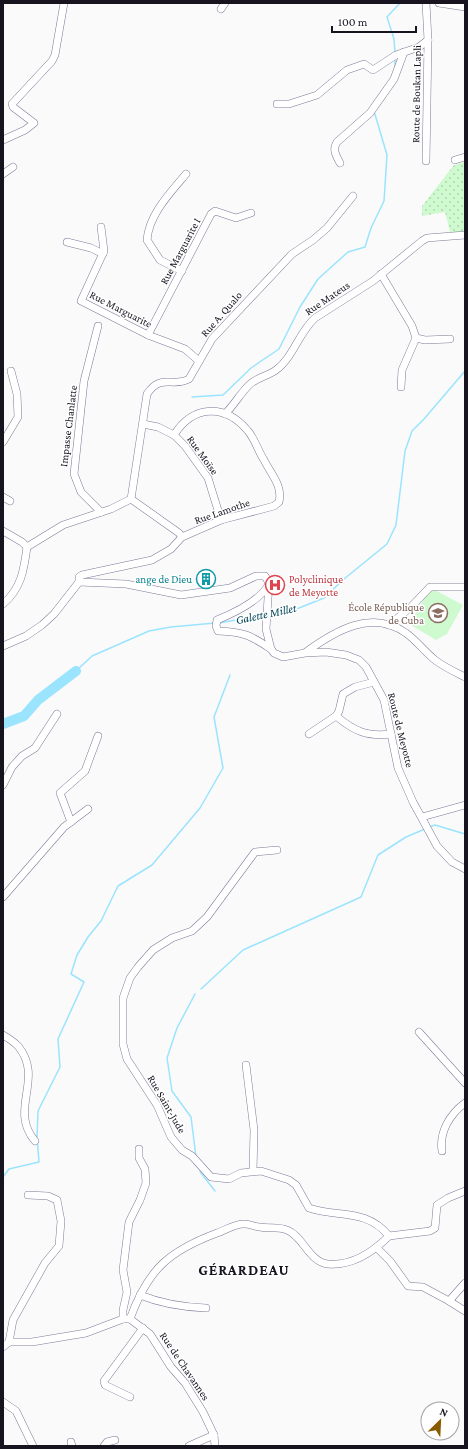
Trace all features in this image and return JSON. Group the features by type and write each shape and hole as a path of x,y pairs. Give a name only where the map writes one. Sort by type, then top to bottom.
{"street":[{"path":"3,140 25,130 34,123 13,107 12,104 52,61 55,55 64,3"},
{"name":"Route de Boukan Lapli","path":"426,3 428,40 426,162"},
{"path":"444,3 465,7"},
{"path":"277,104 290,104 304,101 317,95 347,70 364,64 373,70 404,52 419,47 428,40"},
{"path":"340,163 334,146 370,113 394,79 404,52"},
{"path":"456,160 465,157"},
{"path":"3,174 13,167"},
{"path":"182,271 160,260 147,240 148,234 162,203 186,174"},
{"name":"Rue A. Qualo","path":"131,499 147,394 151,387 161,382 184,381 189,379 212,339 233,315 292,254 313,240 326,228 353,196"},
{"name":"Rue Marguarite I","path":"148,335 211,214 214,211 236,218 251,213"},
{"name":"Rue Marguarite","path":"101,227 105,248 81,298 81,301 148,335 186,349 199,361"},
{"name":"Rue Mateus","path":"225,414 250,384 264,375 276,371 294,347 308,324 315,318 373,281 427,238 465,235"},
{"path":"67,242 91,248 103,254"},
{"path":"381,274 412,326 416,338 402,370 401,387"},
{"name":"Impasse Chanlatte","path":"98,326 84,381 74,474 81,492 101,512"},
{"path":"416,338 425,340 450,339"},
{"path":"3,442 18,417 17,394 11,371"},
{"path":"174,435 182,424 194,415 208,412 225,414"},
{"name":"Rue Lamothe","path":"3,646 26,636 42,625 54,614 79,582 79,576 82,574 152,560 171,549 182,537 221,520 274,506 279,502 280,498 278,484 259,452 253,438 240,422 225,414"},
{"name":"Rue Moïse","path":"143,424 158,427 174,435 208,478 221,520"},
{"path":"3,497 10,500"},
{"path":"3,604 12,597 17,589 23,573 27,547 63,525 101,512 131,499 182,537"},
{"path":"3,532 13,536 27,547"},
{"path":"79,582 126,584 181,595 230,588 259,575 265,576 269,583 266,629 271,649"},
{"path":"269,583 266,589 239,612 217,620 216,623 218,631 240,632 251,636 271,649 274,653 283,657 305,652 341,630 360,623 376,622 406,633 436,661 465,677"},
{"path":"389,626 411,607 430,587 465,587"},
{"name":"Route de Meyotte","path":"305,652 326,652 346,655 358,660 366,667 384,700 398,768 413,802 437,846 452,862 465,869"},
{"path":"309,734 336,716 339,711 343,694 355,687 374,682"},
{"path":"3,785 12,767 22,756 35,748 57,714"},
{"path":"336,716 355,730 379,735 391,734"},
{"path":"71,822 60,792 85,771 98,736"},
{"path":"422,817 465,804"},
{"path":"4,894 53,839 88,809"},
{"name":"Rue Saint-Jude","path":"277,850 254,852 207,917 192,931 172,938 153,950 138,966 130,978 123,998 123,1044 127,1060 157,1105 171,1136 182,1150 192,1156 211,1177 229,1179 241,1173 261,1170 289,1180 296,1185 309,1208 369,1218 383,1228 389,1236"},
{"path":"419,1032 465,1083"},
{"path":"3,1035 18,1046 26,1060 30,1074 24,1110 25,1122 35,1141"},
{"path":"246,1065 254,1130 253,1171"},
{"path":"442,1151 440,1141 447,1121 465,1103"},
{"path":"127,1319 123,1310 127,1292 123,1270 129,1222 140,1200 146,1183 145,1169 139,1158 139,1149"},
{"path":"28,1196 48,1196 57,1200 61,1221 59,1246 45,1263 13,1320 6,1344 32,1342 86,1333 127,1319 140,1295 156,1271 168,1257 179,1249 238,1224 247,1223 262,1228 280,1227 289,1230 318,1260 327,1264 350,1261 377,1248 389,1236 430,1231 435,1228 437,1205 448,1198 465,1191"},
{"path":"377,1248 390,1261 408,1286 423,1287 465,1311"},
{"path":"449,1301 465,1283"},
{"path":"140,1295 155,1301 180,1306 206,1308"},
{"name":"Rue de Chavannes","path":"127,1319 143,1328 150,1334 170,1367 185,1383 203,1412 214,1435 215,1446"},
{"path":"130,1397 111,1389 105,1385 104,1381 143,1328"},
{"path":"3,1402 16,1411 33,1446"},
{"path":"189,1446 214,1435"},
{"path":"104,1446 107,1442 115,1440"}],"green space":[{"path":"465,162 465,232 450,232 445,212 422,216 422,206 454,165"},
{"path":"431,588 463,605 447,634 436,640 409,624"}],"waterway":[{"path":"395,53 394,39 387,17 400,3"},
{"path":"395,59 395,67"},
{"path":"192,397 223,395 251,368 279,349 300,307 318,279 348,252 365,247 371,228 384,201 387,155 374,111"},
{"name":"Galette Millet","path":"270,614 294,610 324,598 344,579 387,544 396,525 405,451 412,431 465,371"},
{"name":"Galette Millet","path":"219,623 264,615"},
{"name":"Galette Millet","path":"76,671 92,656 149,631 171,627 215,623"},
{"name":"Galette Millet","path":"3,724 24,716 38,700 76,671"},
{"path":"3,1177 9,1169 39,1162 37,1137 38,1111 60,1067 58,1039 84,982 71,974 77,955 88,937 101,921 118,886 152,865 200,808 223,768 214,717 230,675"},
{"path":"429,827 435,825 465,834"},
{"path":"201,989 243,950 361,897 378,855 406,837 425,829"},
{"path":"195,994 177,1028 167,1058 172,1091 191,1117 196,1157"},
{"path":"199,1168 201,1173 215,1191"}],"place":[{"name":"ange de Dieu","path":"206,579"},
{"name":"Polyclinique de Meyotte","path":"275,585"},
{"name":"École République de Cuba","path":"438,613"}],"district":[{"name":"GÉRARDEAU","path":"244,1270"}]}
